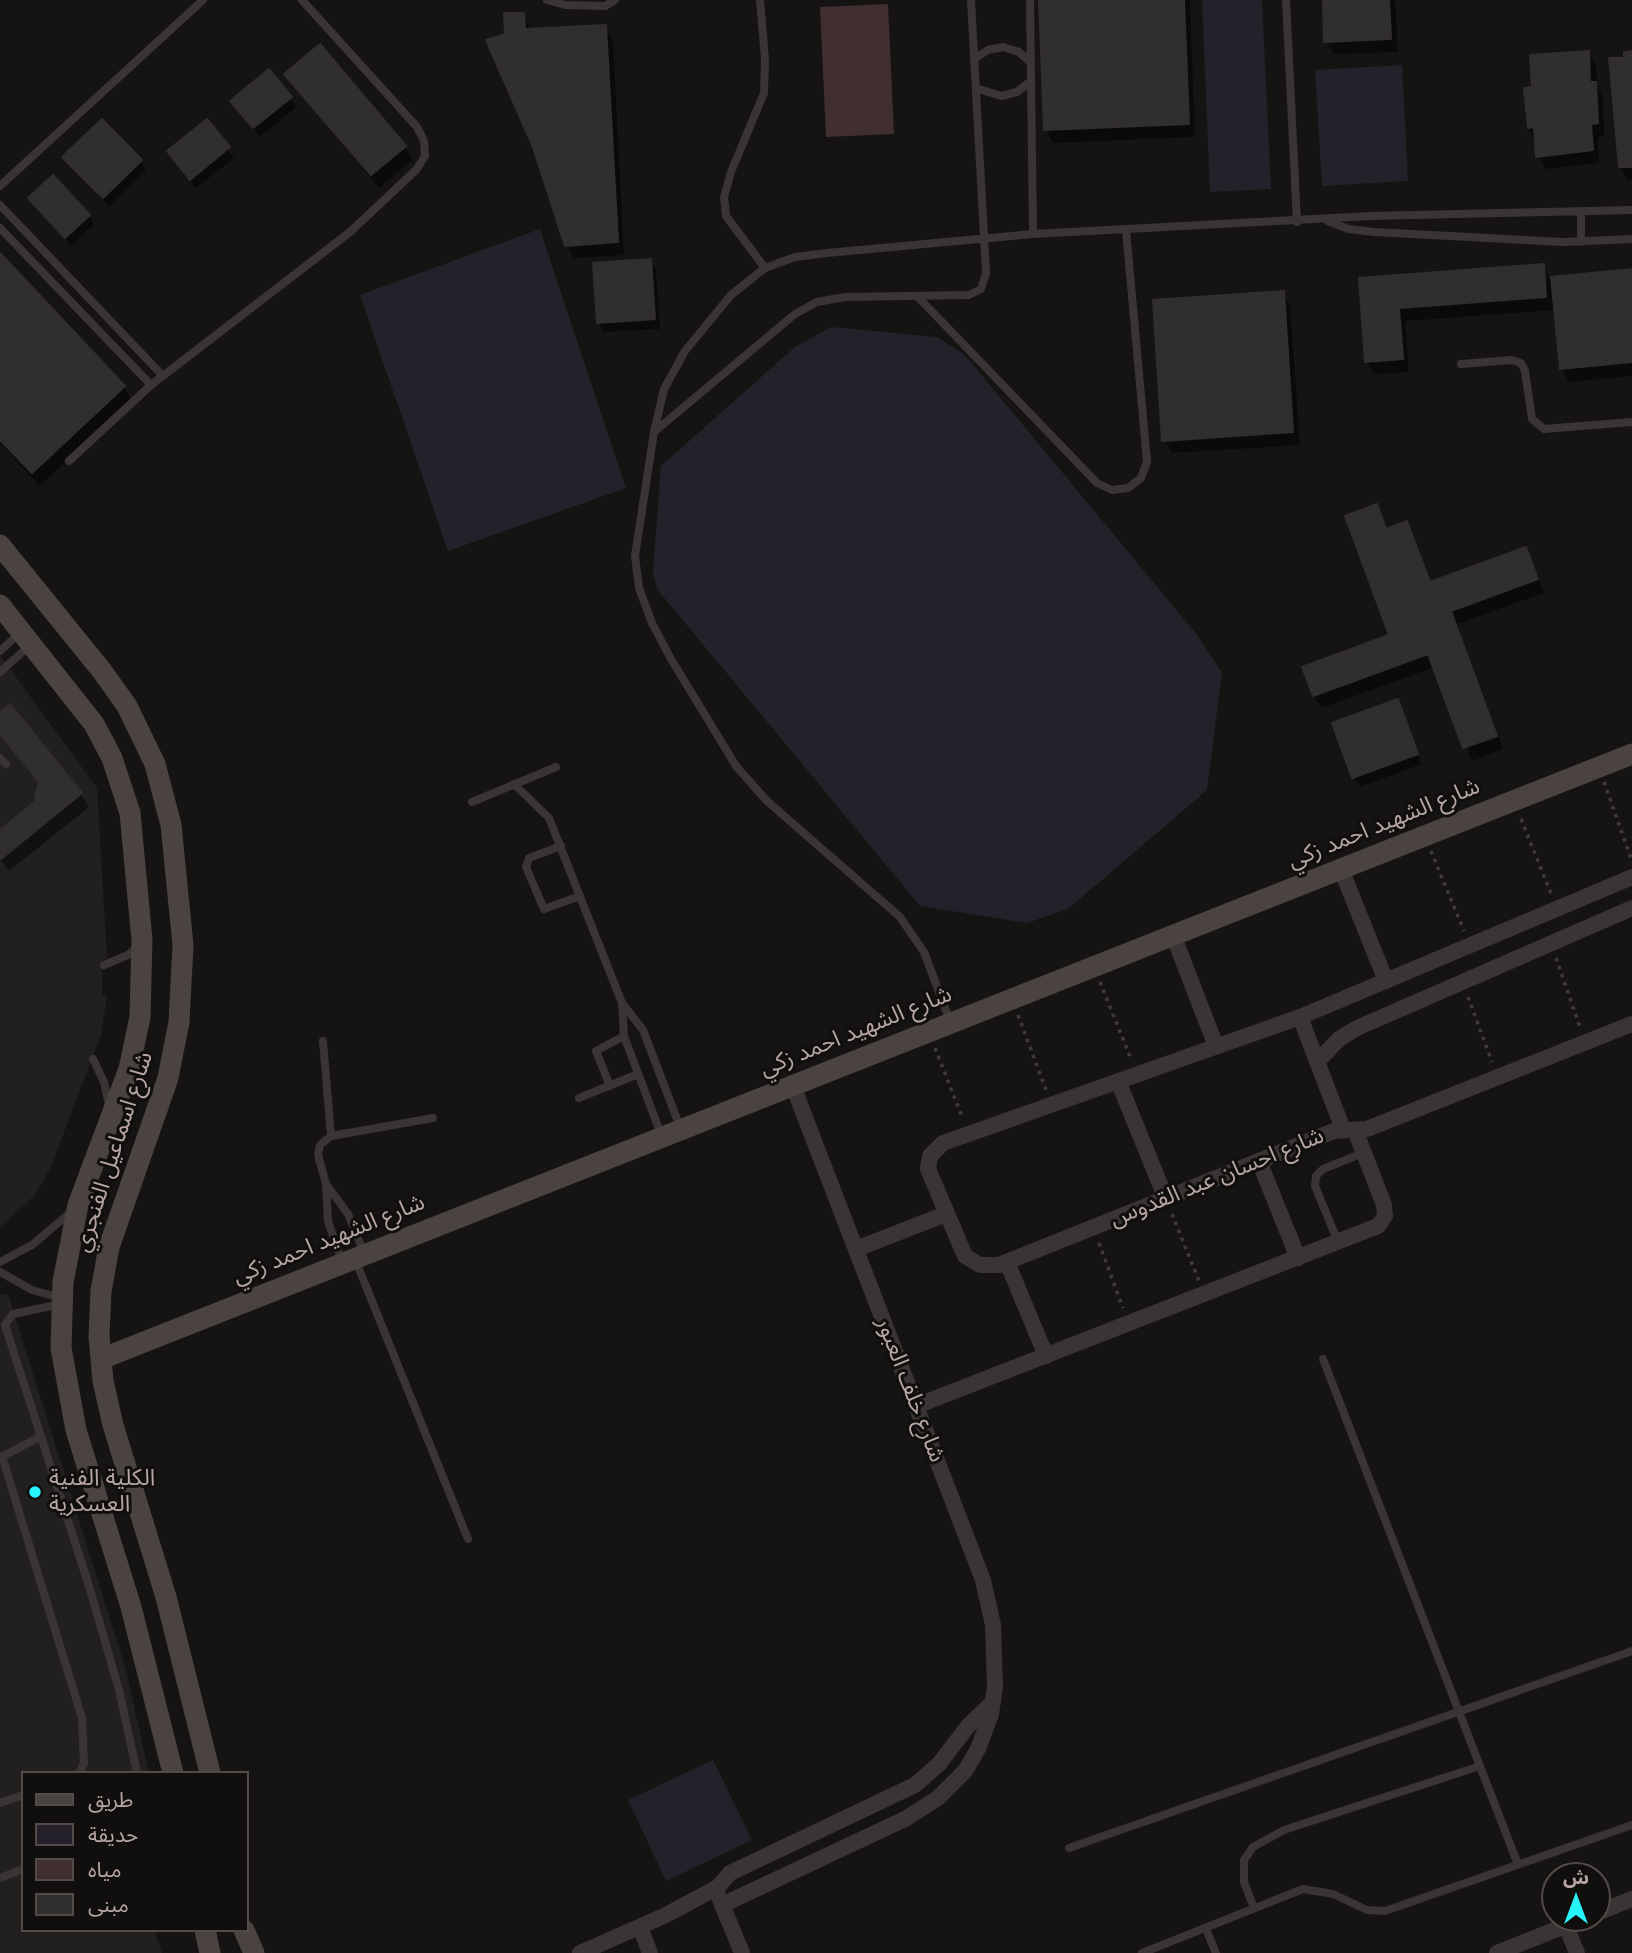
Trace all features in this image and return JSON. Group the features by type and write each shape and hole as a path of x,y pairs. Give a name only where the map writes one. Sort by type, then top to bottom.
{"main road":[{"name":"شارع اسماعيل الفنجري","path":"0,545 102,671 132,716 158,774 175,846 183,945 179,1021 168,1078 109,1247 100,1314 101,1359 113,1424 166,1597 210,1771"},
{"name":"شارع اسماعيل الفنجري","path":"0,605 94,724 120,776 132,832 142,940 143,981 137,1034 129,1069 78,1205 65,1262 61,1301 61,1348 69,1403 131,1607 172,1771"},
{"name":"شارع الشهيد احمد زكي","path":"101,1359 1632,754"},
{"path":"205,1932 210,1953"}],"street":[{"path":"1341,869 1386,981"},
{"path":"969,1134 1300,1017 1632,877"},
{"path":"1317,1062 1331,1046 1357,1028 1632,908"},
{"path":"1173,935 1216,1046"},
{"path":"916,1406 1378,1226 1385,1216 1384,1205 1363,1153 1317,1062 1300,1017"},
{"name":"شارع احسان عبد القدوس","path":"969,1134 938,1146 930,1156 928,1169 965,1255 989,1266 1007,1262 1259,1161 1349,1129 1367,1129 1632,1024"},
{"path":"1118,1081 1166,1199"},
{"name":"شارع خلف العبور","path":"722,1905 928,1806 948,1790 972,1760 983,1738 993,1702 995,1640 987,1595 793,1086"},
{"path":"1259,1161 1298,1258"},
{"path":"856,1249 946,1214"},
{"path":"1007,1262 1046,1356"},
{"path":"580,1953 640,1927 719,1887 730,1873 915,1785 939,1764 968,1726 993,1702"},
{"path":"719,1887 722,1905 742,1953"},
{"path":"1611,1907 1632,1899"},
{"path":"640,1927 650,1953"},
{"path":"1497,1953 1551,1932"},
{"path":"1568,1932 1577,1953"}],"lane":[{"path":"0,186 203,0"},
{"path":"69,461 151,385 350,232 416,170 425,156 424,141 417,127 302,0"},
{"path":"547,0 565,5 605,6 615,0"},
{"path":"760,0 765,59 764,93 724,197 726,216 765,268"},
{"path":"654,432 806,307 831,299 969,295 981,289 986,279 971,0"},
{"path":"1030,0 1033,234"},
{"path":"1286,0 1297,222"},
{"path":"974,59 988,50 1003,47 1019,52 1031,63"},
{"path":"976,88 992,95 1009,94 1031,81"},
{"path":"0,205 163,376"},
{"path":"951,1022 937,981 913,934 885,901 767,801 736,766 652,622 639,588 635,556 654,432 664,389 685,351 731,295 765,268 795,257 1033,234 1370,216 1632,210"},
{"path":"1581,211 1581,242"},
{"path":"1325,220 1348,229 1374,232 1581,242 1632,239"},
{"path":"0,228 151,385"},
{"path":"917,296 1097,483 1112,490 1128,488 1141,478 1147,462 1126,230"},
{"path":"1461,364 1512,360 1521,363 1525,370 1532,419 1544,429 1632,422"},
{"path":"0,651 26,638"},
{"path":"0,672 26,638"},
{"path":"472,802 556,767"},
{"path":"514,784 524,796 547,813 622,1003 643,1030 671,1134"},
{"path":"561,846 528,858 526,867 544,909 580,896"},
{"path":"104,965 128,955 142,940"},
{"path":"622,1003 624,1036 638,1074 671,1134"},
{"path":"610,1086 596,1051 624,1036"},
{"path":"323,1041 331,1136"},
{"path":"93,1059 104,1082 110,1117"},
{"path":"579,1098 638,1074"},
{"path":"432,1118 331,1136 323,1141 318,1150 326,1184 328,1221 354,1259 468,1539"},
{"path":"1338,1243 1315,1186 1316,1176 1323,1169 1363,1153"},
{"path":"326,1184 348,1214 354,1259"},
{"path":"0,1262 38,1240 78,1205"},
{"path":"0,1272 32,1290 61,1301"},
{"path":"61,1301 13,1314 5,1325 89,1586 119,1690 137,1771"},
{"path":"1323,1359 1517,1863"},
{"path":"39,1437 1,1457 82,1718 85,1763 80,1771"},
{"path":"1069,1848 1632,1651"},
{"path":"1254,1908 1244,1882 1244,1860 1253,1847 1284,1830 1480,1766"},
{"path":"0,1803 21,1796"},
{"path":"1142,1953 1303,1889 1333,1894 1367,1910 1385,1911 1632,1825"},
{"path":"0,1878 21,1870"},
{"path":"1206,1929 1216,1953"},
{"path":"194,1932 210,1953"}],"path":[{"path":"1599,767 1632,861"},
{"path":"1513,801 1557,909"},
{"path":"1425,836 1470,945"},
{"path":"1551,943 1585,1042"},
{"path":"1093,967 1137,1074"},
{"path":"1463,982 1498,1076"},
{"path":"1012,999 1052,1105"},
{"path":"929,1032 969,1134"},
{"path":"1166,1199 1205,1294"},
{"path":"1093,1228 1129,1324"}],"shaded area":[{"path":"0,655 97,788 107,958 102,959 102,995 107,996 101,1035 50,1169 34,1196 0,1227"},
{"name":"الكلية الفنية العسكرية","path":"8,1294 126,1670 149,1771 21,1771 21,1932 155,1932 162,1953 0,1953 0,1295"}],"green space":[{"path":"1202,0 1262,0 1271,189 1210,192"},
{"path":"1402,65 1408,181 1322,186 1315,70"},
{"path":"540,229 626,488 448,551 360,295"},
{"path":"831,327 937,337 964,354 1198,636 1222,673 1207,790 1068,909 1027,923 920,906 657,589 653,572 661,466 795,347"},
{"path":"713,1760 752,1840 666,1881 628,1800"}],"water":[{"path":"888,4 894,134 826,137 820,7"}],"building":[{"path":"1039,0 1184,0 1189,124 1044,130"},
{"path":"1323,0 1389,0 1391,39 1324,42"},
{"path":"504,13 524,13 525,29 606,25 618,242 565,246 533,147 486,40 505,34"},
{"path":"320,44 406,146 371,175 284,74"},
{"path":"1589,51 1590,82 1596,82 1598,123 1591,124 1593,150 1536,157 1534,127 1528,128 1524,88 1532,87 1530,55"},
{"path":"1632,51 1632,167 1619,167 1609,58 1624,58 1624,52"},
{"path":"269,69 292,97 253,128 230,101"},
{"path":"102,119 142,160 103,198 62,157"},
{"path":"207,119 230,147 190,180 167,151"},
{"path":"53,175 90,215 65,238 28,198"},
{"path":"0,253 125,386 32,473 0,440"},
{"path":"651,259 655,319 597,323 593,263"},
{"path":"1544,264 1546,297 1399,308 1403,359 1365,362 1359,278"},
{"path":"1632,269 1632,362 1560,369 1551,277"},
{"path":"1284,291 1293,432 1162,441 1153,300"},
{"path":"1377,504 1386,529 1407,521 1430,582 1526,547 1538,579 1451,611 1497,736 1463,748 1428,654 1313,696 1302,667 1389,635 1345,516"},
{"path":"1398,699 1418,754 1352,778 1332,723"},
{"path":"10,704 82,793 1,859 0,830 37,800 35,797 39,782 0,734 0,712"}],"place":[{"name":"الكلية الفنية العسكرية","path":"35,1492"}]}
